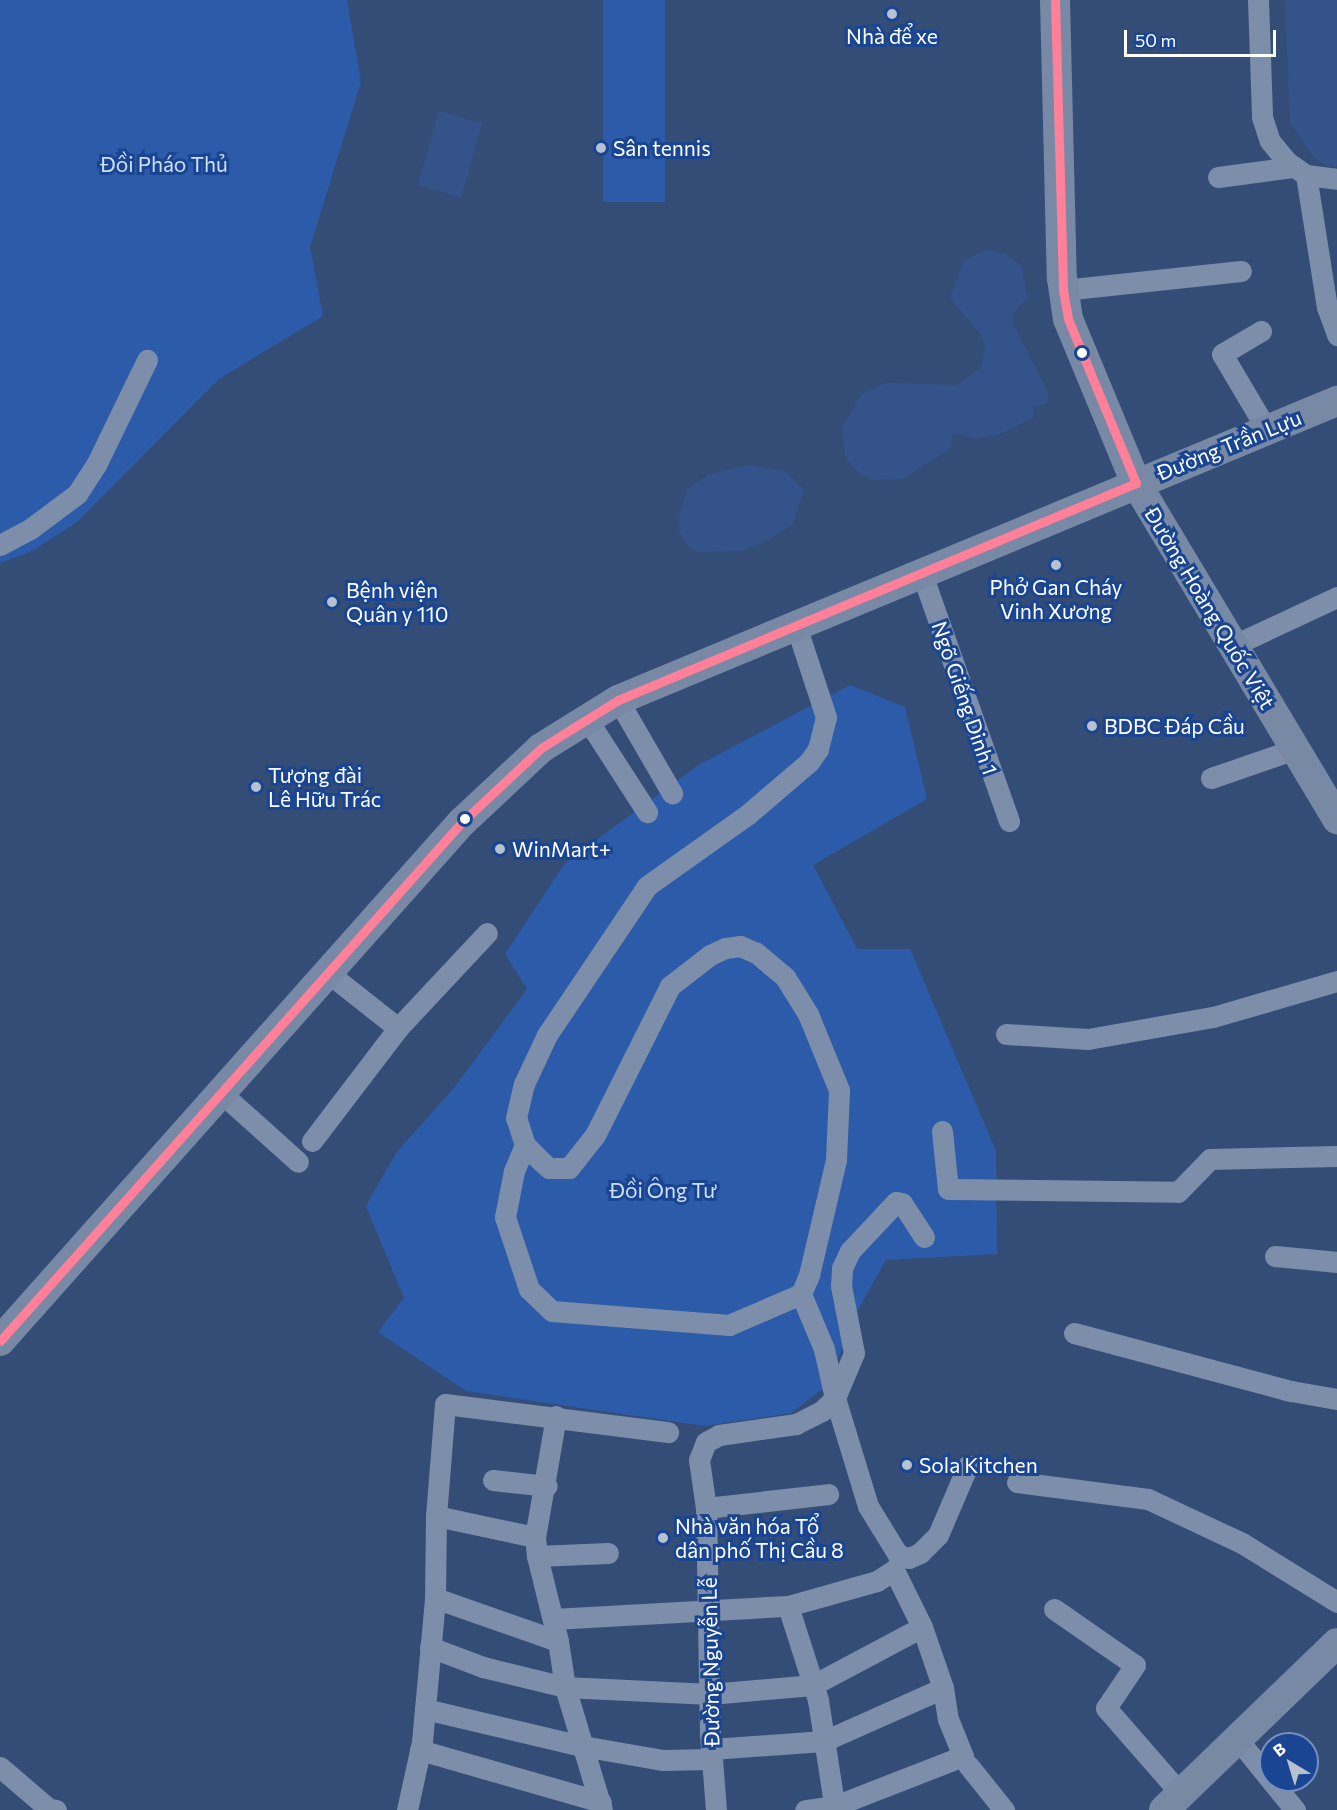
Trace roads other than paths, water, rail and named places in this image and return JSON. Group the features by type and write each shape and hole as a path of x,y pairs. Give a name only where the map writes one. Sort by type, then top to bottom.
{"main road":[{"name":"Đường Hoàng Quốc Việt","path":"1055,0 1063,290 1068,319 1136,483 1337,819"},
{"name":"Đường Trần Lựu","path":"0,1341 219,1091 462,822 541,748 618,700 1337,401"},
{"path":"1173,1802 1239,1741 1337,1643"}],"street":[{"path":"1258,0 1262,117 1270,141 1300,171 1327,307 1337,335"},
{"path":"1218,177 1300,171 1337,179"},
{"path":"1063,290 1241,271"},
{"path":"1261,331 1222,354 1267,430"},
{"path":"0,545 30,530 77,494 96,465 147,360"},
{"name":"Ngõ Giếng Dinh 1","path":"922,574 1009,821"},
{"path":"1232,646 1337,597"},
{"path":"796,626 826,717 818,749 809,762 747,816 662,873 635,902 561,1012 533,1063 516,1118 525,1145 549,1168 569,1168 578,1161 670,986 710,955 725,948 740,946 756,953 785,977 808,1014 839,1090 836,1160 811,1267 801,1294 824,1349 834,1398 868,1506 898,1555 909,1557 920,1553 938,1535 968,1466"},
{"path":"618,700 672,793"},
{"path":"587,719 647,812"},
{"path":"1211,778 1295,748"},
{"path":"312,1142 398,1028 487,933"},
{"path":"327,972 398,1028"},
{"path":"1006,1034 1089,1039 1213,1017 1337,981"},
{"path":"219,1091 298,1162"},
{"path":"942,1131 948,1189 1178,1192 1210,1159 1337,1156"},
{"path":"525,1145 514,1171 505,1217 519,1268 540,1303 569,1315 729,1325 757,1315 801,1294"},
{"path":"834,1398 854,1353 841,1286 842,1268 850,1251 896,1202 902,1203 924,1237"},
{"path":"1275,1256 1337,1262"},
{"path":"1074,1333 1291,1391 1337,1399"},
{"name":"Đường Nguyễn Lễ","path":"716,1810 710,1694 706,1508 699,1460 706,1442 720,1435 796,1424 822,1411 834,1398"},
{"path":"412,1808 425,1709 435,1598 436,1516 445,1404 556,1416 668,1432"},
{"path":"556,1416 536,1546 558,1641 565,1687 602,1806"},
{"path":"493,1480 547,1486"},
{"path":"1017,1482 1148,1499 1242,1543 1337,1602"},
{"path":"706,1508 828,1494"},
{"path":"436,1516 536,1546 608,1553"},
{"path":"553,1619 788,1606 877,1581 894,1570 922,1627 943,1688 948,1719 963,1756 835,1808 805,1810"},
{"path":"435,1598 558,1641"},
{"path":"788,1606 813,1685 835,1808"},
{"path":"1054,1610 1135,1665 1106,1708 1173,1802"},
{"path":"430,1647 483,1667 565,1687 710,1694 813,1685 922,1627"},
{"path":"425,1709 582,1746 662,1760 824,1741 943,1688"},
{"path":"1239,1741 1295,1810"},
{"path":"420,1750 602,1806"},
{"path":"968,1766 1004,1810"},
{"path":"4,1775 49,1809 56,1810"}],"place":[{"name":"Nhà để xe","path":"892,14"},
{"name":"Sân tennis","path":"601,148"},
{"name":"Phở Gan Cháy Vinh Xương","path":"1056,565"},
{"name":"Bệnh viện Quân y 110","path":"332,602"},
{"name":"BDBC Đáp Cầu","path":"1092,726"},
{"name":"Tượng đài Lê Hữu Trác","path":"256,787"},
{"name":"WinMart+","path":"500,849"},
{"name":"Sola Kitchen","path":"907,1465"},
{"name":"Nhà văn hóa Tổ dân phố Thị Cầu 8","path":"663,1538"}],"park label":[{"name":"Đồi Pháo Thủ","path":"164,164"},
{"name":"Đồi Ông Tư","path":"663,1190"}]}
